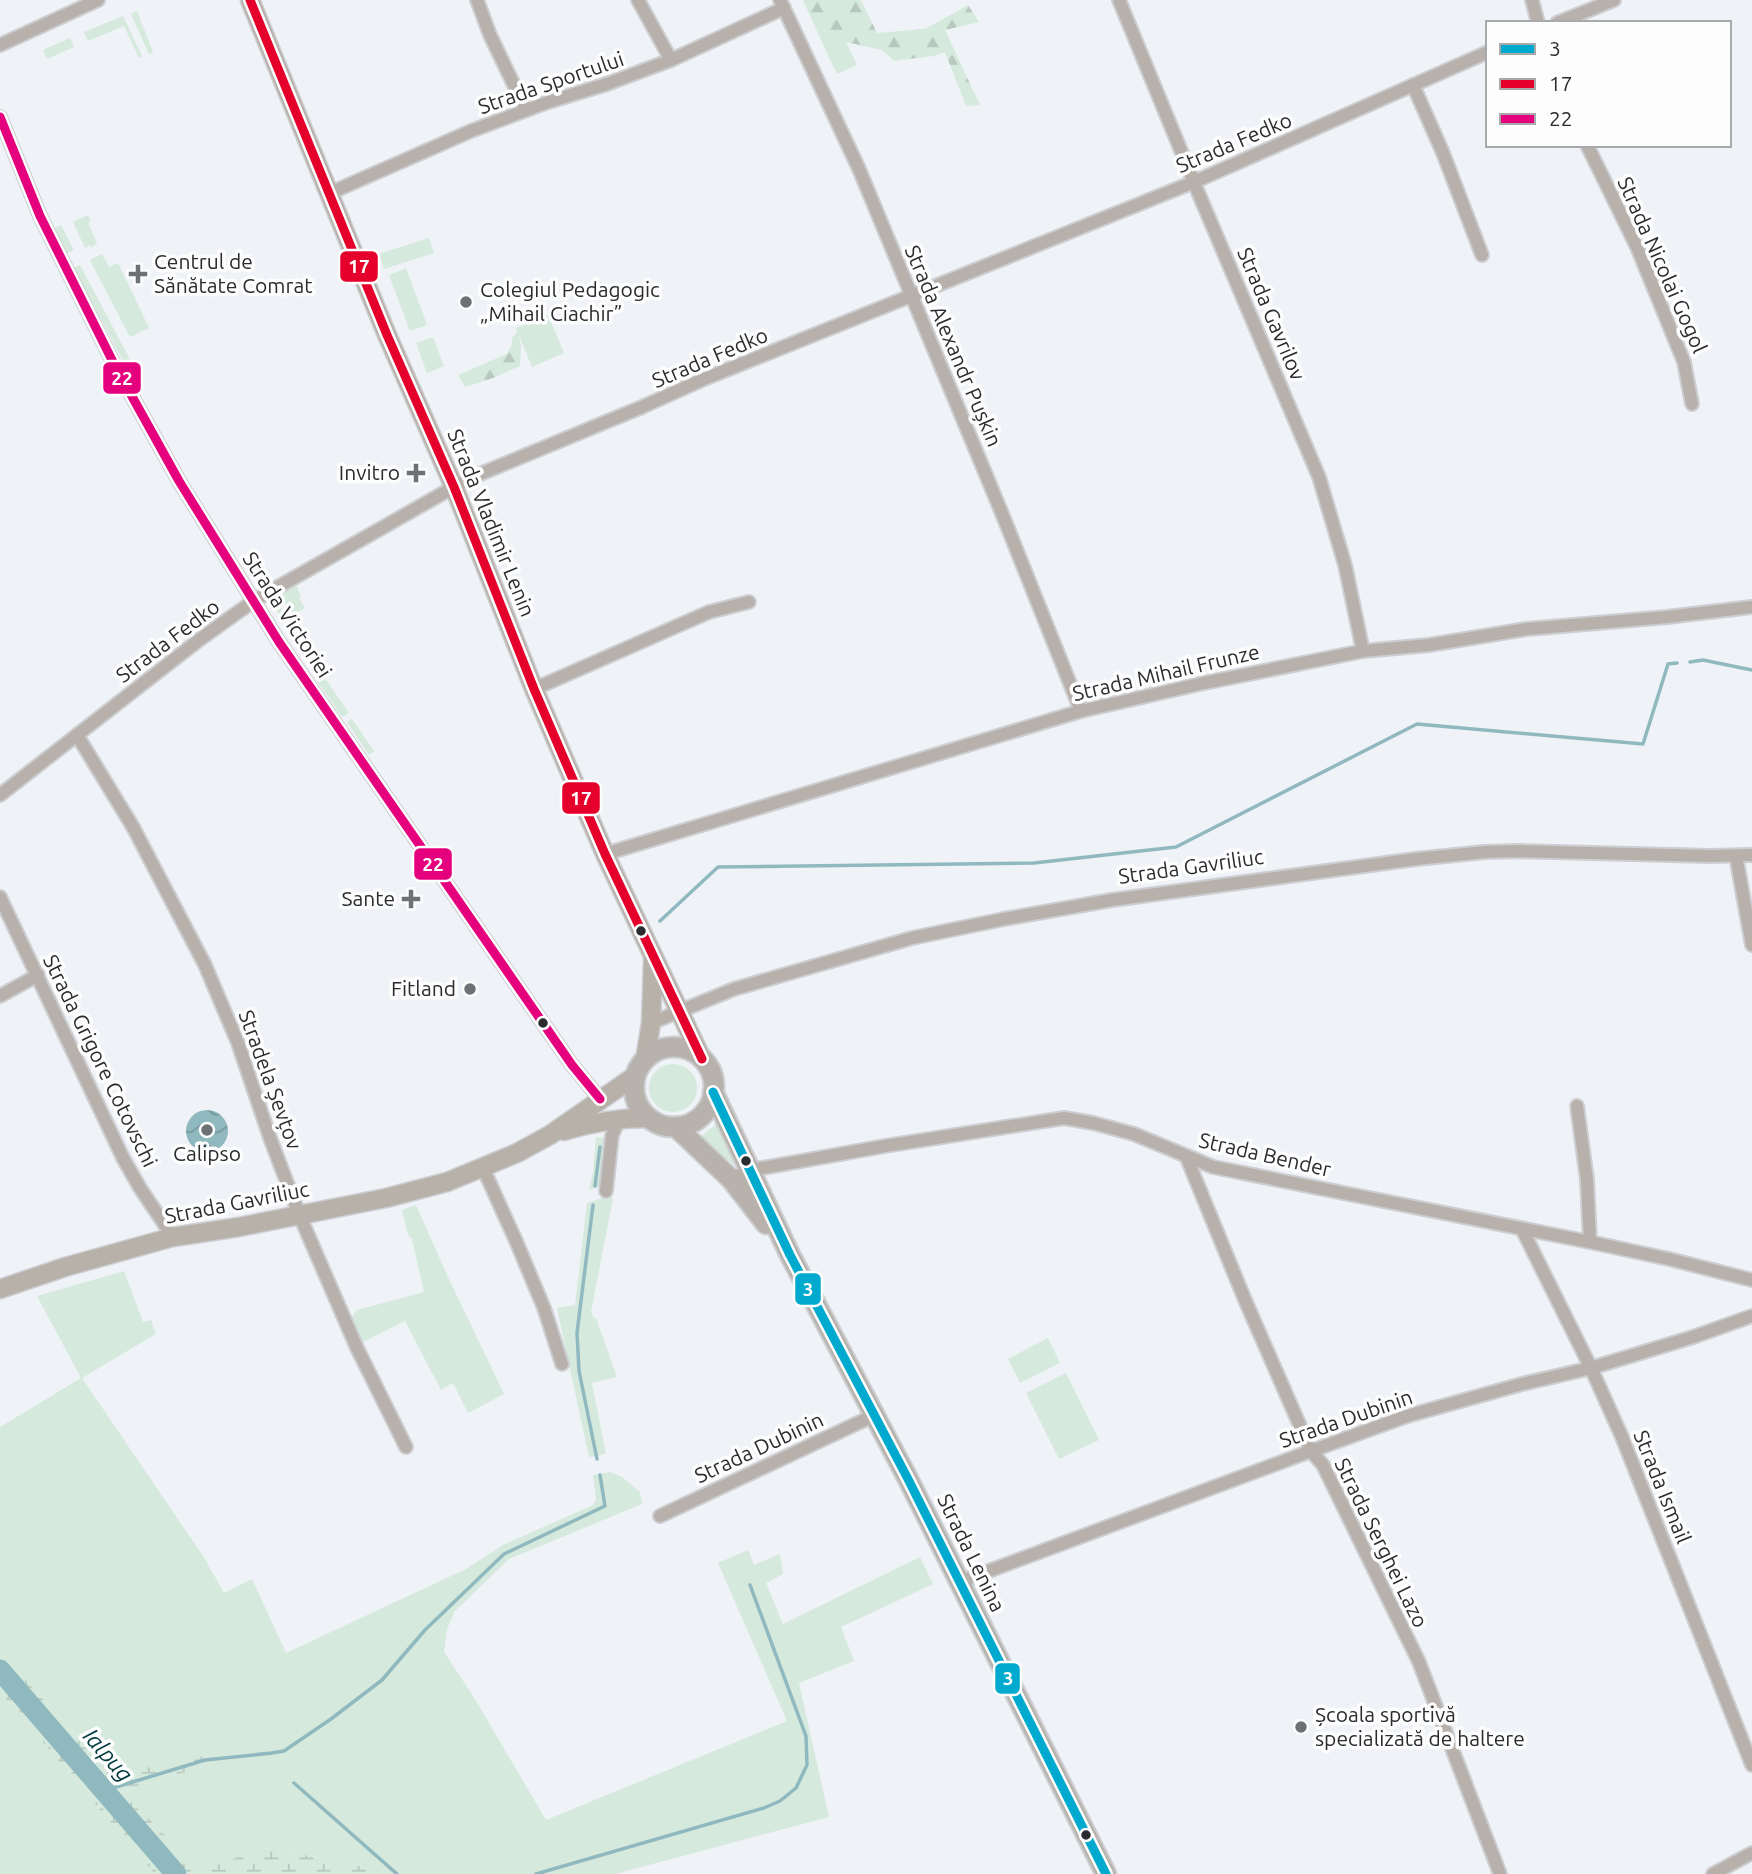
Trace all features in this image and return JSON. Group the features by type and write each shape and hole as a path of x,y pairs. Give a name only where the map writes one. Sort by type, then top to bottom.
{"main road":[{"name":"Strada Vladimir Lenin","path":"250,0 387,335 454,487 534,689 605,854 702,1059"},
{"path":"640,1068 655,1052 667,1048 691,1051 709,1068 713,1080 709,1105 701,1116 690,1124 676,1127 657,1124 641,1110 636,1100 634,1088 651,1023 653,957"},
{"name":"Strada Gavriliuc","path":"0,1289 65,1267 173,1237 386,1198 447,1182 517,1153 550,1135 640,1068"},
{"path":"713,1092 790,1255"},
{"name":"Strada Gavriliuc","path":"550,1135 585,1124 620,1118 649,1118"},
{"path":"676,1127 730,1179 790,1255"},
{"name":"Strada Lenina","path":"790,1255 875,1415 1106,1874"}],"street":[{"path":"0,45 98,0"},
{"path":"477,0 490,35 526,110"},
{"path":"638,0 671,60"},
{"name":"Strada Gavrilov","path":"1119,0 1319,477 1345,565 1363,651"},
{"path":"1532,0 1537,21"},
{"path":"1562,21 1614,0"},
{"name":"Strada Sportului","path":"330,193 471,131 671,60 782,4"},
{"name":"Strada Alexandr Pușkin","path":"782,4 859,169 1002,511 1081,711"},
{"name":"Strada Fedko","path":"0,795 199,640 255,600 468,479 704,379 1194,182 1486,53"},
{"path":"1413,85 1443,153 1482,255"},
{"name":"Strada Victoriei","path":"0,117 40,216 114,364 179,481 279,642 564,1053 600,1099"},
{"name":"Strada Nicolai Gogol","path":"1588,147 1636,247 1684,362 1692,404"},
{"path":"534,689 709,612 749,602"},
{"name":"Strada Mihail Frunze","path":"605,854 1081,711 1204,683 1363,651 1429,645 1527,628 1752,607"},
{"name":"Stradela Șevțov","path":"76,736 133,827 205,965 238,1043 299,1214 357,1348 406,1447"},
{"name":"Strada Gavriliuc","path":"651,1023 734,989 912,938 1112,900 1485,852 1752,855"},
{"path":"1736,856 1752,945"},
{"name":"Strada Grigore Cotovschi","path":"0,897 123,1158 173,1237"},
{"path":"0,996 38,975"},
{"path":"1577,1106 1587,1180 1590,1242"},
{"path":"606,1191 612,1135 620,1118"},
{"name":"Strada Bender","path":"730,1179 751,1170 1064,1118 1134,1133 1213,1167 1590,1242 1752,1280"},
{"name":"Strada Serghei Lazo","path":"1186,1156 1311,1451 1323,1465 1419,1662 1500,1874"},
{"path":"483,1168 516,1241 562,1364"},
{"name":"Strada Ismail","path":"1522,1229 1591,1368 1656,1522 1752,1765"},
{"name":"Strada Dubinin","path":"959,1582 1407,1416 1591,1368 1693,1338 1752,1316"},
{"name":"Strada Dubinin","path":"660,1516 875,1415"},
{"path":"1713,1874 1752,1853"}],"green space":[{"path":"803,0 861,0 877,33 925,29 968,5 979,22 945,30 980,105 966,106 945,52 894,61 882,50 846,42 826,51"},
{"path":"137,11 153,52 149,54 131,14"},
{"path":"123,16 142,56 139,58 124,26 88,41 84,32"},
{"path":"70,38 74,47 47,59 43,50"},
{"path":"846,42 857,65 837,74 826,51"},
{"path":"88,215 91,221 88,223 97,243 91,248 90,245 85,248 73,222"},
{"path":"61,225 74,250 67,253 55,228"},
{"path":"429,238 434,253 384,269 379,254"},
{"path":"102,254 109,267 118,263 149,328 130,337 90,260"},
{"path":"80,265 135,369 129,372 74,268"},
{"path":"406,268 427,325 410,331 389,275"},
{"path":"548,315 564,353 532,367 516,328"},
{"path":"518,330 521,346 520,366 465,387 458,375 507,354 512,338"},
{"path":"433,337 444,366 427,373 416,343"},
{"path":"296,585 305,608 292,615 280,594"},
{"path":"275,599 317,665 312,668 272,603"},
{"path":"324,677 349,713 342,717 317,681"},
{"path":"352,719 374,751 369,755 347,722"},
{"path":"673,1064 690,1071 697,1088 690,1105 673,1112 656,1105 649,1088 656,1071"},
{"path":"719,1122 739,1162 734,1165 700,1137"},
{"path":"596,1137 606,1138 601,1186 589,1190 593,1172"},
{"path":"613,1198 591,1312 594,1319 596,1318 617,1377 592,1383 606,1454 589,1457 557,1308 575,1305 587,1203"},
{"path":"416,1205 504,1394 468,1413 453,1383 441,1390 405,1321 361,1343 350,1320 357,1310 424,1292 412,1239 408,1235 402,1210"},
{"path":"124,1271 143,1322 151,1320 156,1334 82,1378 205,1559 224,1593 252,1579 286,1653 466,1569 503,1545 593,1505 596,1500 593,1475 610,1472 622,1477 640,1492 642,1504 509,1559 455,1611 447,1629 444,1652 546,1820 787,1721 718,1563 748,1550 754,1565 780,1554 783,1574 766,1583 783,1624 920,1557 933,1584 841,1627 854,1661 799,1683 829,1817 615,1874 375,1874 363,1867 263,1848 201,1872 122,1792 208,1765 111,1775 0,1651 0,1427 81,1378 37,1296"},
{"path":"1048,1338 1060,1363 1020,1383 1008,1359"},
{"path":"1066,1373 1099,1440 1059,1459 1026,1393"},
{"path":"0,1651 111,1775 205,1756 208,1765 122,1792 201,1871 263,1848 363,1867 375,1874 155,1874 0,1692"},
{"path":"0,1692 155,1874 0,1874"}],"water":[{"name":"Calipso","path":"207,1110 222,1116 228,1131 222,1146 207,1152 192,1146 186,1131 192,1116"}],"waterway":[{"path":"1690,662 1703,660 1752,670"},
{"path":"660,921 718,867 1034,863 1176,847 1417,724 1643,744 1668,664 1677,663"},
{"path":"595,1186 600,1147"},
{"path":"593,1205 577,1333 579,1371 597,1459"},
{"path":"103,1791 205,1760 284,1751 382,1680 425,1630 504,1554 605,1506 600,1475"},
{"path":"536,1874 764,1808 780,1801 796,1788 807,1765 806,1736 750,1585"},
{"name":"Ialpug","path":"0,1670 176,1874"},
{"path":"294,1783 397,1874"}],"transit line":[{"name":"17","path":"250,0 387,335 454,487 534,689 605,854 702,1059"},
{"name":"22","path":"0,117 40,216 114,364 179,481 279,642 572,1065 600,1099"},
{"name":"3","path":"713,1092 790,1255 908,1479 1106,1874"}],"place":[{"name":"Centrul de Sănătate Comrat","path":"138,274"},
{"name":"Colegiul Pedagogic „Mihail Ciachir”","path":"466,302"},
{"name":"Invitro","path":"416,473"},
{"name":"Sante","path":"411,899"},
{"name":"Fitland","path":"470,989"},
{"name":"Calipso","path":"207,1130"},
{"name":"Școala sportivă specializată de haltere","path":"1301,1727"}]}
